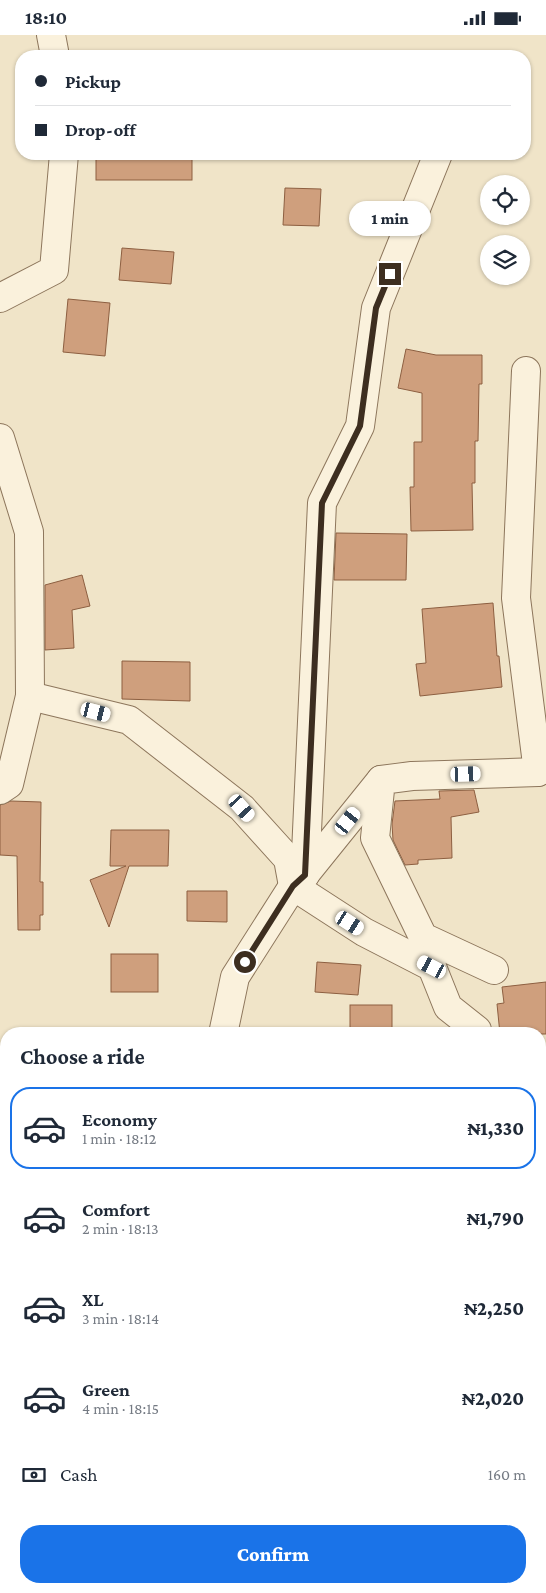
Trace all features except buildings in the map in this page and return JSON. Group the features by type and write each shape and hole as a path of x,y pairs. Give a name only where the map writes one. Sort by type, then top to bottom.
{"street":[{"path":"51,35 54,50"},
{"path":"0,298 54,270 63,160"},
{"path":"299,880 322,503 360,426 376,308 436,160"},
{"path":"224,1027 235,977 299,880 381,780 542,767 516,598 526,371"},
{"path":"0,438 10,504 28,532 30,696 9,784 0,790"},
{"path":"30,696 129,720 242,808 288,859 299,880 364,932 432,967"},
{"path":"381,780 375,838 423,937 432,967 448,1007 473,1027"},
{"path":"423,937 494,970"}],"route":[{"path":"245,962 293,886 305,875 322,503 360,426 376,308 390,274"}]}
